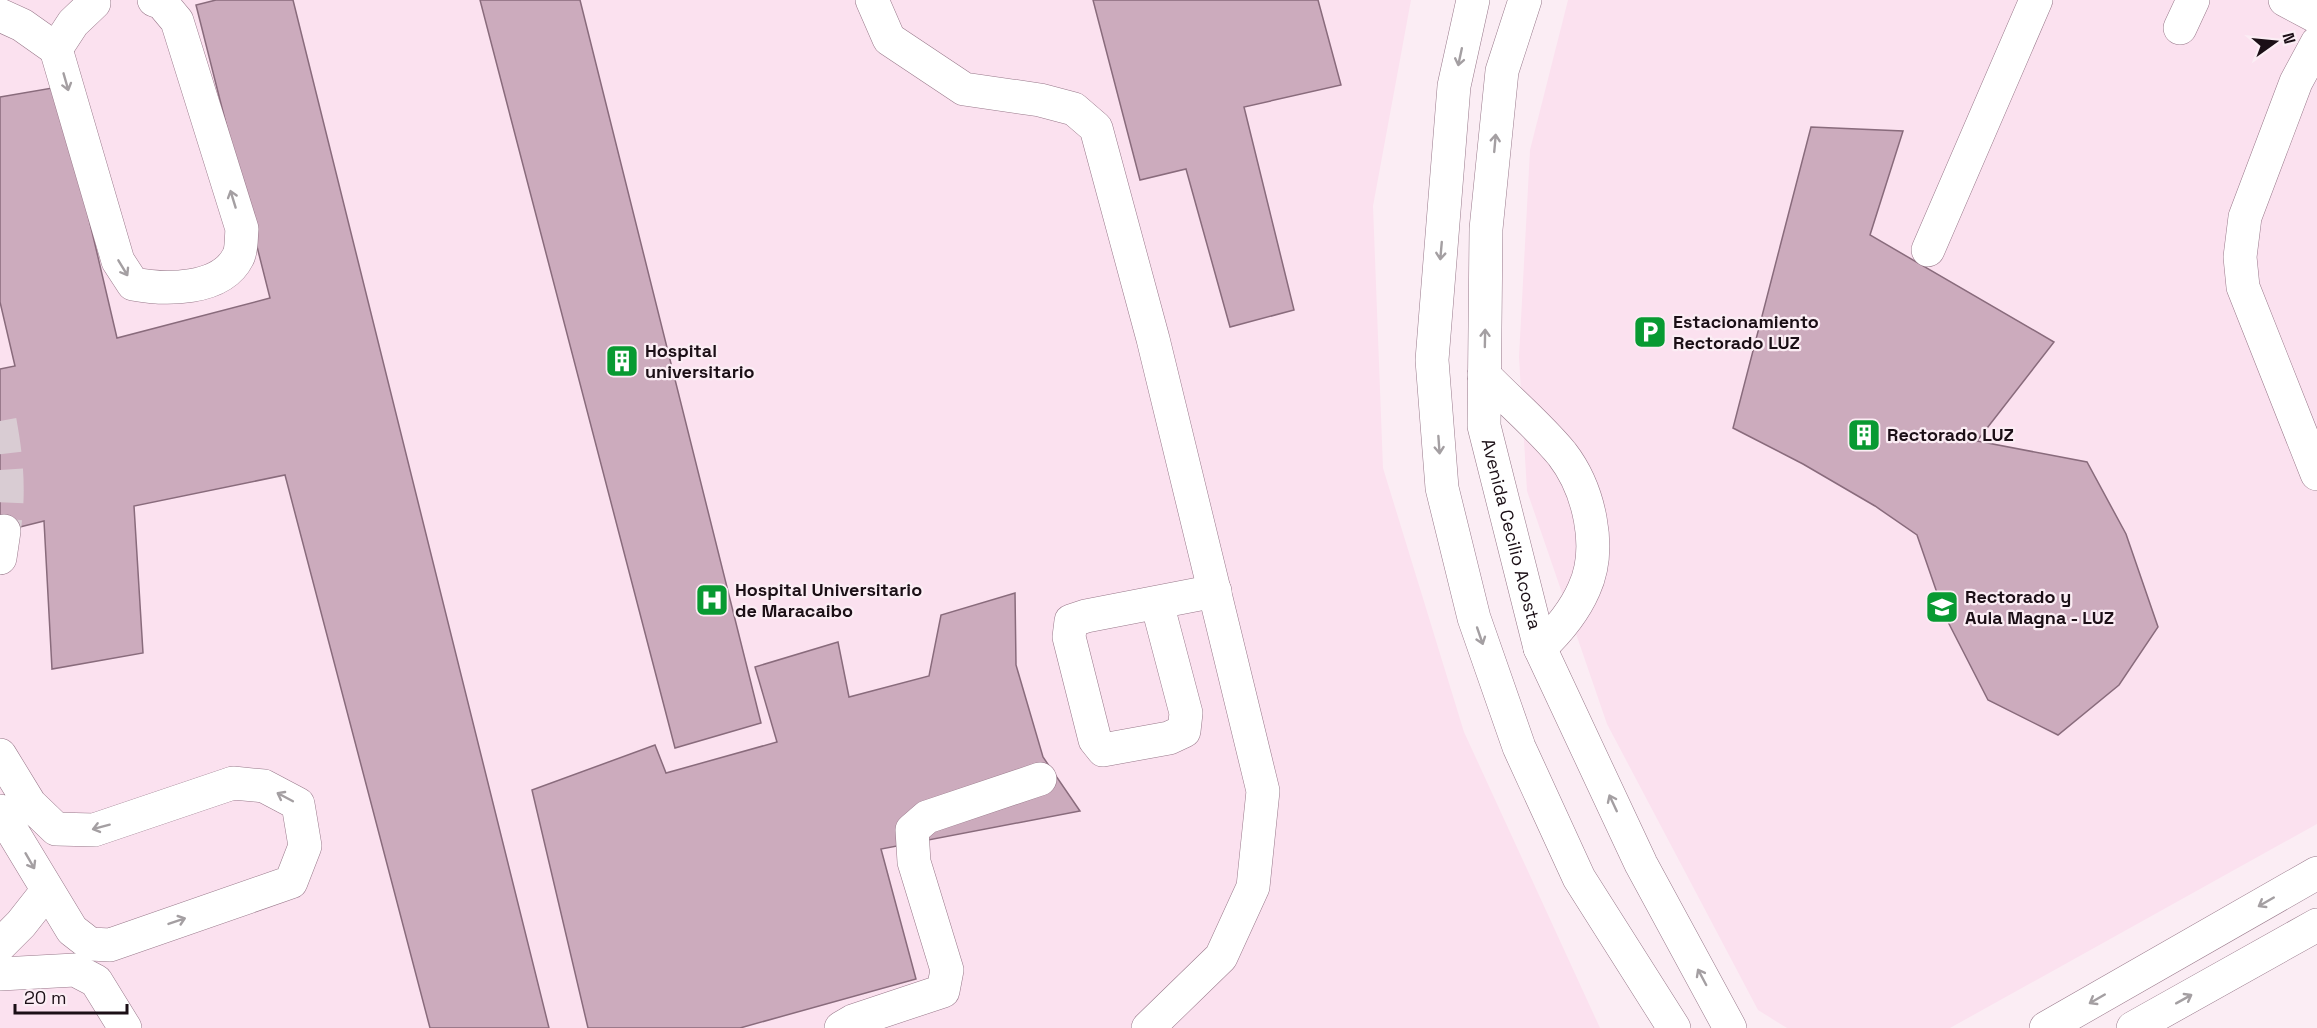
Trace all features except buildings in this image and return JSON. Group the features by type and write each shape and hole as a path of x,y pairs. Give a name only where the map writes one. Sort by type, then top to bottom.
{"street":[{"path":"0,15 22,25 56,49 118,261 133,284 160,289 215,281 238,257 242,229 177,21 162,3 154,0"},
{"path":"872,0 889,39 963,89 1040,100 1074,109 1095,128 1153,339 1263,791 1253,887 1221,957 1148,1028"},
{"path":"1473,0 1454,86 1432,360 1442,488 1474,618 1519,747 1579,878 1659,1014 1674,1028"},
{"name":"Avenida Cecilio Acosta","path":"1525,0 1502,71 1486,229 1484,426 1540,648 1641,864 1731,1026"},
{"path":"1928,250 2036,0"},
{"path":"2285,0 2317,17"},
{"path":"56,49 73,23 97,1"},
{"path":"2317,43 2296,82 2245,217 2240,257 2243,287 2317,474"},
{"path":"1484,375 1562,455 1584,492 1592,556 1585,589 1559,630 1540,648"},
{"path":"1157,603 1186,713 1184,731 1169,738 1103,750 1095,740 1069,637 1071,621 1157,603 1215,591"},
{"path":"0,755 30,804 56,829 94,830 233,783 264,786 298,804 305,846 291,882 110,945 90,944 72,930 0,811"},
{"path":"841,1028 853,1021 943,991 947,970 914,862 912,830 927,817 1040,779"},
{"path":"2046,1028 2317,873"},
{"path":"0,945 21,924 47,891"},
{"path":"2133,1028 2317,925"},
{"path":"0,974 75,970 96,981 126,1028"}],"shaded area":[{"name":"Hospital Universitario de Maracaibo","path":"0,0 1411,0 1373,206 1383,468 1464,732 1600,1028 0,1028"},
{"name":"Rectorado y Aula Magna - LUZ","path":"1568,0 2317,0 2317,824 1950,1028 1787,1028 1758,1010 1607,724 1527,491 1519,357 1530,150"}],"tunnel":[{"path":"0,421 7,476 4,531"}],"place":[{"name":"Estacionamiento Rectorado LUZ","path":"1650,332"},
{"name":"Hospital universitario","path":"622,361"},
{"name":"Rectorado LUZ","path":"1864,435"},
{"name":"Hospital Universitario de Maracaibo","path":"712,600"},
{"name":"Rectorado y Aula Magna - LUZ","path":"1942,607"}]}
